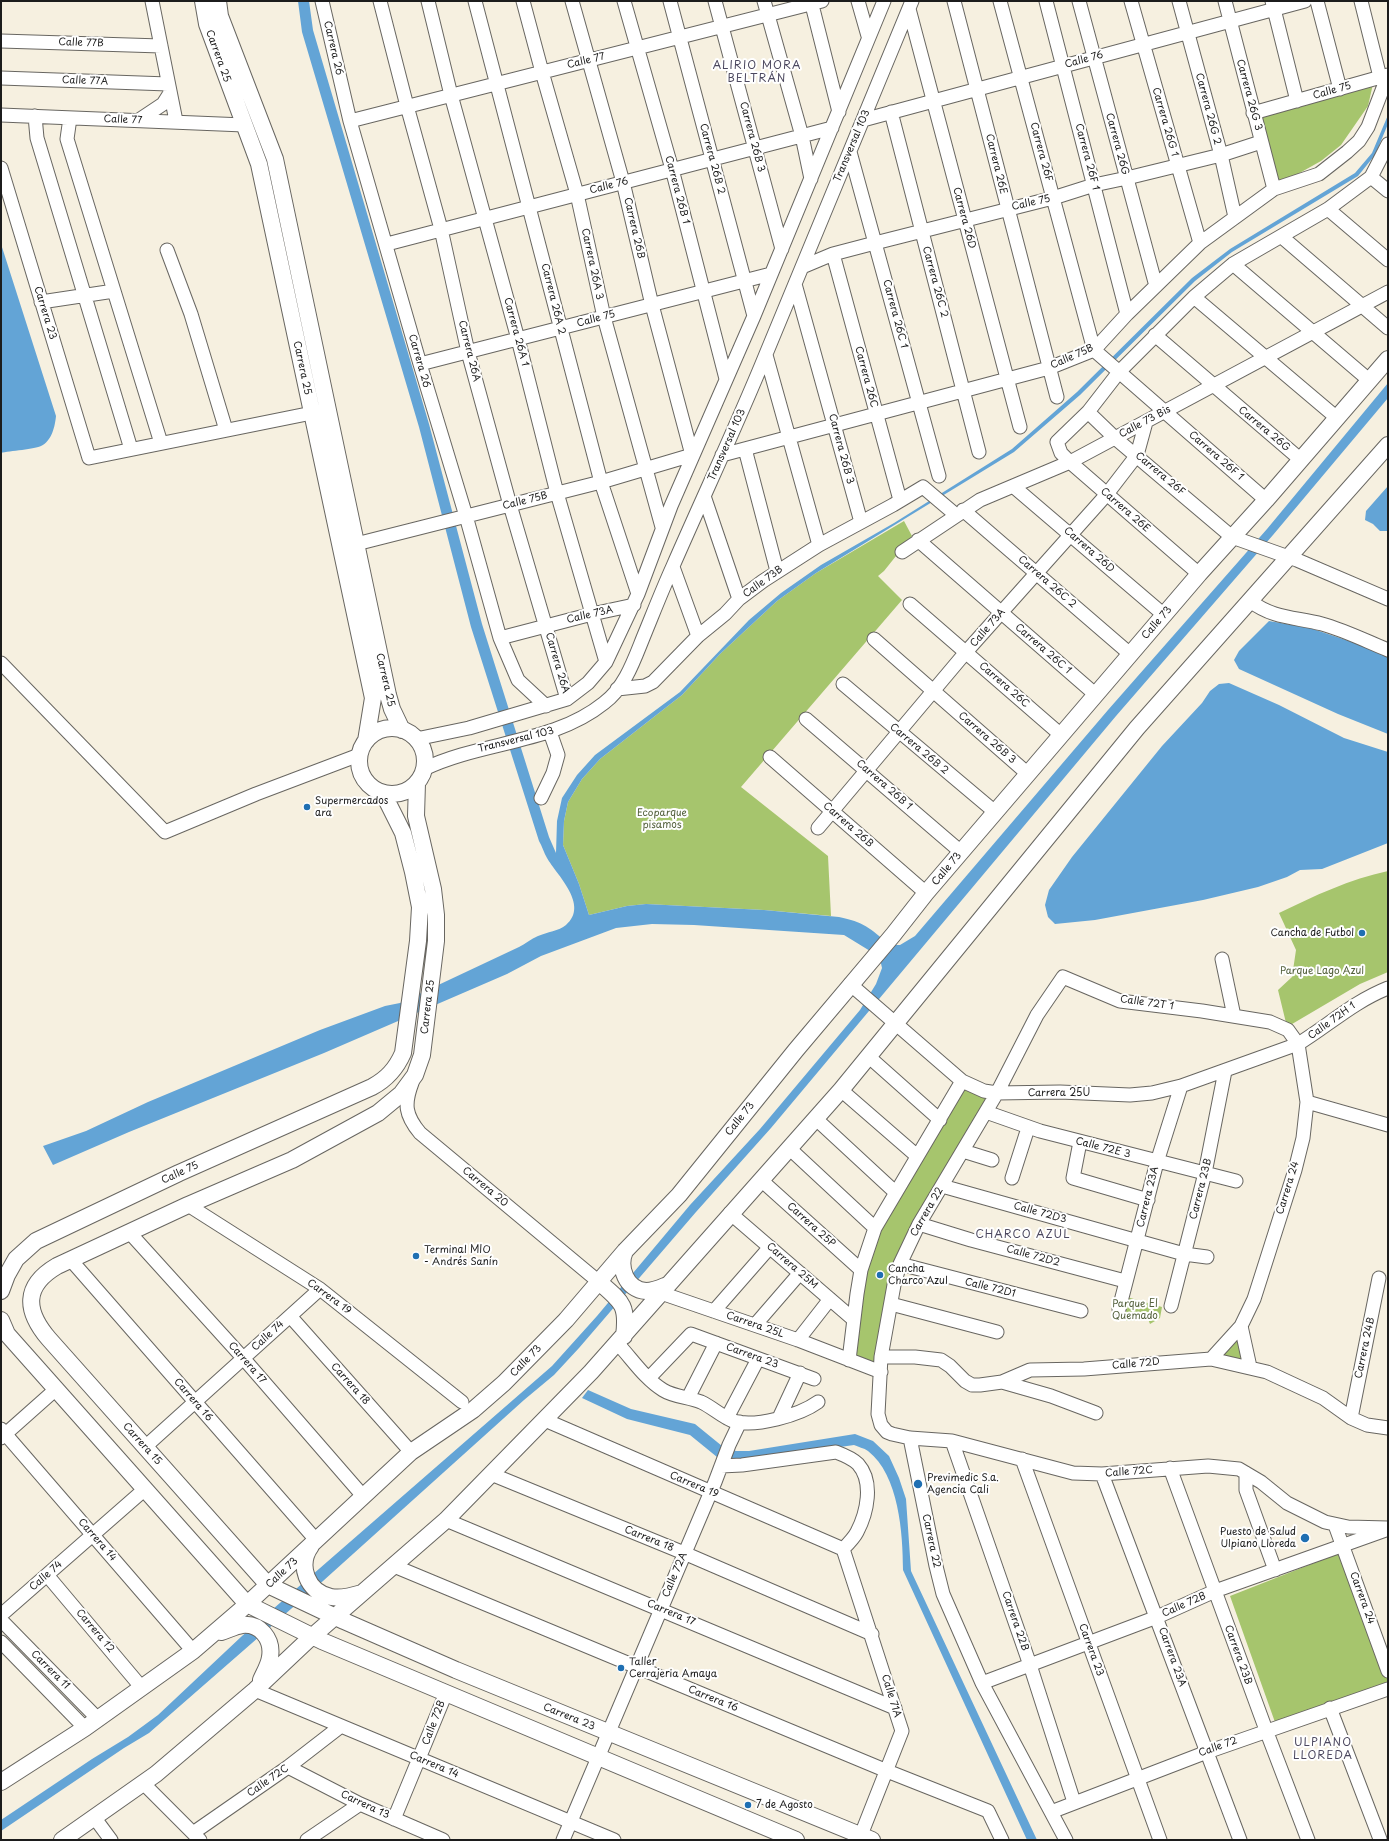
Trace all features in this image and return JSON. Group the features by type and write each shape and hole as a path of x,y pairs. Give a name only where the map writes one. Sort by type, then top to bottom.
{"main road":[{"name":"Carrera 25","path":"203,1 206,24 259,164 374,698 359,767 363,778 372,788 383,793 400,825 413,872 420,907 418,941 403,1053 395,1070 382,1082"},
{"name":"Carrera 25","path":"188,1205 292,1160 378,1113 401,1094 414,1075 422,1055 436,941 436,915 433,889 416,816 424,753 409,735 392,709 388,695 275,159 220,16 218,1"},
{"name":"Calle 73","path":"1,1782 98,1719 222,1629 272,1586 291,1564 410,1452 473,1410 504,1384 566,1320 605,1286 624,1258 855,988 867,964 893,935 926,893 1199,574 1238,539 1266,500 1388,359"},
{"path":"62,1840 179,1756 258,1685 331,1615 363,1592 446,1520 545,1420 841,1090 868,1056 893,1020 1137,728 1250,601 1282,555 1388,445"},
{"path":"362,748 372,735 382,730 394,728 409,735"},
{"path":"383,793 402,793 408,790 420,776"},
{"name":"Calle 75","path":"1,1291 7,1275 16,1260 36,1241 180,1173 382,1082"},
{"path":"70,1259 188,1205"},
{"path":"624,1258 623,1274 636,1288 645,1291 661,1290"},
{"name":"Carrera 15","path":"70,1259 42,1277 35,1287 32,1296 32,1313 40,1328 145,1448 272,1586"},
{"path":"605,1286 624,1308 626,1313 623,1334"},
{"path":"3,1327 55,1390 250,1606 309,1635 598,1758 796,1840"},
{"path":"311,1546 305,1568 312,1586 320,1593 328,1596 344,1597 363,1592"},
{"path":"252,1566 269,1570 291,1564"},
{"path":"222,1629 228,1616 231,1603 228,1582"},
{"name":"Carrera 23","path":"272,1586 331,1615 456,1670 864,1838"},
{"path":"222,1629 246,1625 254,1627 264,1633 270,1644 270,1654 267,1667 258,1685"}],"street":[{"path":"152,1 176,121"},
{"name":"Carrera 26","path":"322,1 350,121 500,638 518,680 546,706"},
{"name":"Carrera 26A","path":"380,1 441,229 468,352 510,505 567,698"},
{"name":"Carrera 26A 1","path":"428,1 451,95 518,339 557,493 606,662"},
{"name":"Carrera 26A 2","path":"475,1 601,482 636,600"},
{"name":"Carrera 26A 3","path":"523,1 577,194 604,317 662,528"},
{"name":"Carrera 26B","path":"572,1 623,182 652,305 692,455"},
{"name":"Carrera 26B 1","path":"624,1 672,170 726,379"},
{"name":"Carrera 26B 2","path":"670,1 754,316"},
{"name":"Carrera 26B 3","path":"715,1 782,249"},
{"path":"764,1 802,136 810,179"},
{"path":"858,1 868,36"},
{"path":"409,735 470,728 546,706 567,698 588,683 606,662 636,600 662,528 692,455 754,316 810,179 840,112 868,36 884,1"},
{"name":"Carrera 26E","path":"954,1 1057,397"},
{"name":"Carrera 26F","path":"1000,1 1053,198 1097,353"},
{"name":"Carrera 26F 1","path":"1046,1 1127,314"},
{"name":"Carrera 26G","path":"1080,1 1156,286"},
{"name":"Carrera 26G 1","path":"1131,1 1200,243"},
{"name":"Carrera 26G 2","path":"1179,1 1221,155 1235,217"},
{"name":"Carrera 26G 3","path":"1225,1 1274,189"},
{"name":"Calle 76","path":"863,120 1230,21 1273,5 1305,1"},
{"path":"1317,1 1340,89"},
{"path":"1361,1 1385,76"},
{"path":"815,2 840,112"},
{"name":"Calle 77","path":"350,121 815,2"},
{"name":"Carrera 26D","path":"911,5 933,101 1020,427"},
{"name":"Transversal 103","path":"420,776 442,760 550,732 586,716 606,702 617,689 630,668 673,566 766,356 911,5"},
{"path":"1273,5 1297,100"},
{"name":"Calle 77B","path":"1,41 161,46"},
{"name":"Calle 75B","path":"722,455 1049,368 1097,353 1127,314 1200,243 1274,189 1319,174 1359,141 1368,127 1385,76"},
{"name":"Calle 75","path":"1253,113 1385,76"},
{"name":"Calle 77A","path":"1,78 169,89"},
{"path":"138,120 163,104 169,89"},
{"name":"Carrera 26C 2","path":"891,112 979,452"},
{"name":"Calle 77","path":"1,115 176,121 244,125"},
{"path":"35,116 37,138 131,449 312,412"},
{"path":"70,118 67,139 160,443"},
{"name":"Calle 76","path":"386,244 832,128"},
{"name":"Calle 75","path":"802,267 833,254 921,230 1053,198 1094,185 1221,155 1261,142"},
{"path":"1088,412 1118,371 1194,297 1233,264 1328,209 1371,177 1388,144"},
{"name":"Carrera 26C 1","path":"850,152 939,476"},
{"name":"Carrera 23","path":"1,168 88,458 131,449"},
{"path":"1371,177 1388,191"},
{"path":"1328,209 1388,260"},
{"path":"1282,237 1388,328"},
{"path":"167,250 191,314 226,430"},
{"name":"Carrera 26C","path":"833,254 900,500"},
{"path":"1233,264 1370,381"},
{"name":"Calle 75","path":"420,364 771,274"},
{"name":"Carrera 26B 3","path":"795,284 861,522"},
{"path":"41,302 114,291"},
{"name":"Calle 73 Bis","path":"902,552 980,500 1070,462 1388,292"},
{"path":"1194,297 1337,418"},
{"name":"Carrera 26G","path":"1155,335 1301,460"},
{"name":"Carrera 26F 1","path":"1097,353 1266,500"},
{"path":"766,356 819,545"},
{"name":"Carrera 26E","path":"1088,412 1057,442 1061,453 1199,574"},
{"name":"Carrera 26F","path":"1088,412 1115,438 1238,539"},
{"name":"Calle 73A","path":"818,828 966,652 1107,494 1137,455 1146,422"},
{"path":"745,449 777,571"},
{"name":"Calle 75B","path":"356,544 427,528 601,482 692,455"},
{"name":"Carrera 26C 2","path":"923,486 1036,573 1130,654"},
{"name":"Calle 73B","path":"617,689 645,686 653,682 698,636 725,614 739,599 777,571 819,545 923,486"},
{"name":"Carrera 26D","path":"1013,486 1164,615"},
{"path":"704,496 739,599"},
{"path":"1238,539 1282,555 1388,599"},
{"name":"Carrera 26C 1","path":"918,540 1096,695"},
{"path":"673,566 698,636"},
{"path":"645,577 646,584 651,589 659,590 665,586"},
{"name":"Calle 73A","path":"500,638 592,614 636,600"},
{"path":"1250,601 1262,610 1281,617 1322,624 1388,650"},
{"name":"Carrera 26C","path":"910,604 1061,735"},
{"name":"Carrera 26B 3","path":"874,639 1028,774"},
{"path":"1,663 165,832 362,748"},
{"name":"Carrera 26B 2","path":"843,684 899,733 995,812"},
{"name":"Carrera 26B 1","path":"806,719 961,852"},
{"path":"541,798 553,773 558,755 550,732"},
{"name":"Carrera 26B","path":"770,757 926,893"},
{"path":"1222,959 1234,1016"},
{"name":"Calle 72T 1","path":"1063,977 1120,1001 1270,1022 1288,1030 1298,1044"},
{"name":"Carrera 22","path":"1063,977 1037,1015 997,1093 919,1224 900,1264 881,1357 878,1414 880,1425 887,1432 910,1438 943,1594 982,1683 1066,1840"},
{"name":"Carrera 25U","path":"855,988 962,1081 984,1090 997,1093 1152,1093 1180,1086 1226,1071 1298,1044"},
{"name":"Calle 72H 1","path":"1298,1044 1316,1034 1357,1002 1388,988"},
{"name":"Carrera 24","path":"1211,1359 1241,1326 1254,1299 1295,1170 1303,1138 1307,1102 1298,1044"},
{"path":"868,1056 940,1120"},
{"name":"Carrera 23B","path":"1171,1306 1205,1173 1226,1071"},
{"name":"Carrera 20","path":"414,1075 407,1096 406,1109 411,1122 420,1133 605,1286"},
{"path":"849,1360 853,1319 861,1270 875,1228 962,1081"},
{"name":"Carrera 23A","path":"1119,1309 1157,1162 1180,1086"},
{"path":"841,1090 917,1156"},
{"path":"1307,1102 1388,1125"},
{"name":"Calle 72E 3","path":"986,1112 1028,1128 1236,1181"},
{"path":"815,1118 895,1192"},
{"path":"1012,1178 1028,1128"},
{"path":"1080,1142 1073,1178 1148,1200"},
{"path":"789,1148 875,1228"},
{"path":"962,1151 992,1160"},
{"name":"Carrera 25P","path":"761,1180 861,1270"},
{"name":"Calle 72D3","path":"942,1186 1184,1254 1207,1257"},
{"name":"Carrera 19","path":"188,1205 320,1289 462,1402"},
{"name":"Carrera 25M","path":"730,1213 853,1319"},
{"name":"Calle 72D2","path":"919,1224 971,1240 1125,1281"},
{"name":"Carrera 17","path":"129,1232 244,1358 363,1496"},
{"path":"714,1311 770,1247"},
{"name":"Carrera 16","path":"70,1259 196,1402 311,1546"},
{"name":"Calle 72D1","path":"900,1264 960,1281 1081,1311"},
{"path":"755,1325 800,1273"},
{"name":"Carrera 24B","path":"1351,1418 1379,1278"},
{"name":"Calle 74","path":"145,1448 320,1289"},
{"name":"Carrera 25L","path":"661,1290 881,1372"},
{"path":"798,1340 830,1299"},
{"path":"891,1304 997,1332"},
{"name":"Carrera 18","path":"290,1316 410,1452"},
{"path":"1241,1326 1250,1367"},
{"path":"623,1334 649,1378 664,1390 703,1403 727,1418 740,1422 752,1422 779,1418 800,1412 818,1402"},
{"name":"Carrera 23","path":"649,1378 691,1334 814,1379"},
{"path":"688,1398 716,1343"},
{"name":"Calle 72D","path":"881,1357 915,1357 941,1360 950,1366 965,1381 972,1385 1002,1382 1030,1370 1084,1369 1211,1359 1268,1372 1324,1398 1351,1418 1367,1425 1388,1428"},
{"path":"727,1418 758,1359"},
{"path":"779,1418 800,1373"},
{"path":"1002,1382 1051,1396 1096,1413"},
{"path":"3,1434 55,1390"},
{"name":"Carrera 19","path":"545,1420 844,1549"},
{"name":"Calle 72A","path":"563,1840 722,1464 729,1444 740,1422"},
{"name":"Carrera 14","path":"3,1434 197,1648"},
{"name":"Calle 72C","path":"910,1438 952,1441 1073,1473 1102,1474 1170,1468 1226,1467 1239,1469 1246,1472 1304,1513 1335,1525"},
{"name":"Carrera 22B","path":"952,1441 1030,1665 1074,1802"},
{"path":"722,1464 742,1465 836,1452 849,1457 858,1464 864,1474 867,1488 866,1510 857,1533 844,1549"},
{"name":"Carrera 23","path":"1022,1459 1160,1840"},
{"name":"Carrera 23B","path":"1170,1468 1308,1840"},
{"path":"1246,1472 1246,1490 1275,1570"},
{"name":"Carrera 18","path":"492,1474 684,1553 872,1634"},
{"name":"Carrera 23A","path":"1102,1474 1240,1840"},
{"name":"Calle 74","path":"1,1615 145,1489"},
{"name":"Carrera 17","path":"446,1520 895,1708"},
{"name":"Carrera 24","path":"1335,1525 1388,1672"},
{"name":"Calle 72B","path":"1335,1525 1388,1529"},
{"name":"Calle 72B","path":"982,1683 1157,1617 1215,1591 1388,1529"},
{"name":"Calle 71A","path":"844,1549 902,1731 864,1838"},
{"name":"Carrera 16","path":"394,1566 887,1771 988,1811 1002,1840"},
{"name":"Carrera 12","path":"47,1575 142,1688"},
{"name":"Carrera 11","path":"1,1620 98,1719"},
{"name":"Carrera 11","path":"1,1642 85,1728"},
{"name":"Carrera 14","path":"258,1685 341,1726 614,1840"},
{"name":"Calle 72","path":"1051,1812 1266,1730 1388,1689"},
{"name":"Calle 72B","path":"394,1819 446,1693"},
{"path":"1330,1708 1382,1838"},
{"name":"Calle 72C","path":"196,1837 341,1726"},
{"name":"Carrera 13","path":"288,1767 360,1804 443,1840"},
{"path":"143,1783 196,1837"},
{"path":"307,1840 360,1804"},
{"path":"94,1817 111,1840"}],"green space":[{"path":"1373,84 1368,106 1341,145 1321,161 1296,175 1279,180 1259,117"},
{"name":"Ecoparque pisamos","path":"904,521 912,536 884,571 878,576 902,600 741,787 828,856 831,916 764,910 646,904 627,906 589,915 579,884 563,845 564,821 568,802 582,779 600,759 682,695 720,654 777,601 816,573"},
{"name":"Parque Lago Azul","path":"1388,871 1388,972 1360,984 1287,1027 1278,990 1292,977 1296,950 1279,913 1346,883"},
{"path":"965,1087 989,1097 914,1221 877,1363 855,1356 858,1320 867,1272 879,1230"},
{"name":"Parque El Quemado","path":"1127,1297 1162,1307 1160,1318 1150,1324 1148,1319 1126,1321 1123,1313"},
{"path":"1237,1334 1245,1361 1218,1355"},
{"path":"1342,1552 1388,1677 1388,1682 1276,1725 1230,1596"}],"water":[{"path":"298,1 309,1 313,30 429,424 482,624 549,837 556,853 557,821 562,798 577,775 595,755 680,692 749,620 781,593 821,565 894,523 1012,449 1077,392 1192,278 1230,249 1355,173 1372,153 1388,115 1388,124 1375,155 1358,176 1232,252 1195,281 1080,395 1014,452 816,573 777,601 720,654 682,695 600,759 582,779 568,802 564,821 563,845 579,884 589,915 627,906 646,904 764,910 847,919 866,926 889,945 900,945 915,936 1108,710 1267,529 1388,383 1388,398 1273,535 1116,716 771,1128 554,1375 524,1400 323,1581 149,1733 124,1748 1,1831 1,1820 92,1759 128,1737 158,1715 242,1636 552,1366 597,1316 690,1205 760,1129 860,1010 876,984 882,968 880,959 875,954 844,935 694,925 652,924 616,928 541,956 507,974 324,1053 129,1132 53,1165 43,1146 86,1131 148,1102 320,1030 385,1006 400,1003 519,947 538,936 563,927 572,917 574,908 573,899 569,890 547,858 539,841 471,627 419,427 302,32"},
{"path":"1,244 56,416 52,433 45,444 34,448 1,453"},
{"path":"1388,486 1388,531 1380,531 1373,524 1365,520 1366,511"},
{"path":"1269,621 1310,628 1388,654 1388,734 1338,714 1239,669 1234,660 1239,651"},
{"path":"1229,683 1279,705 1344,738 1388,752 1388,843 1322,869 1300,870 1287,877 1258,887 1203,900 1095,920 1055,924 1048,917 1045,905 1049,890 1072,857 1162,746 1202,703 1210,691 1219,684"},
{"path":"588,1390 631,1409 695,1424 722,1446 736,1451 749,1451 855,1434 873,1441 889,1456 899,1478 906,1499 911,1571 1037,1840 1027,1840 903,1570 900,1523 893,1490 887,1475 868,1451 854,1445 735,1462 717,1457 690,1435 627,1419 582,1398"}],"place":[{"name":"Supermercados ara","path":"307,807"},
{"name":"Cancha de Futbol","path":"1362,933"},
{"name":"Terminal MIO - Andrés Sanín","path":"416,1256"},
{"name":"Cancha Charco Azul","path":"880,1275"},
{"name":"Previmedic S.a. Agencia Cali","path":"918,1484"},
{"name":"Puesto de Salud Ulpiano Lloreda","path":"1305,1538"},
{"name":"Taller Cerrajeria Amaya","path":"621,1668"},
{"name":"7 de Agosto","path":"748,1805"}],"district":[{"name":"ALIRIO MORA BELTRÁN","path":"757,72"},
{"name":"CHARCO AZUL","path":"1023,1235"},
{"name":"ULPIANO LLOREDA","path":"1323,1749"}]}
